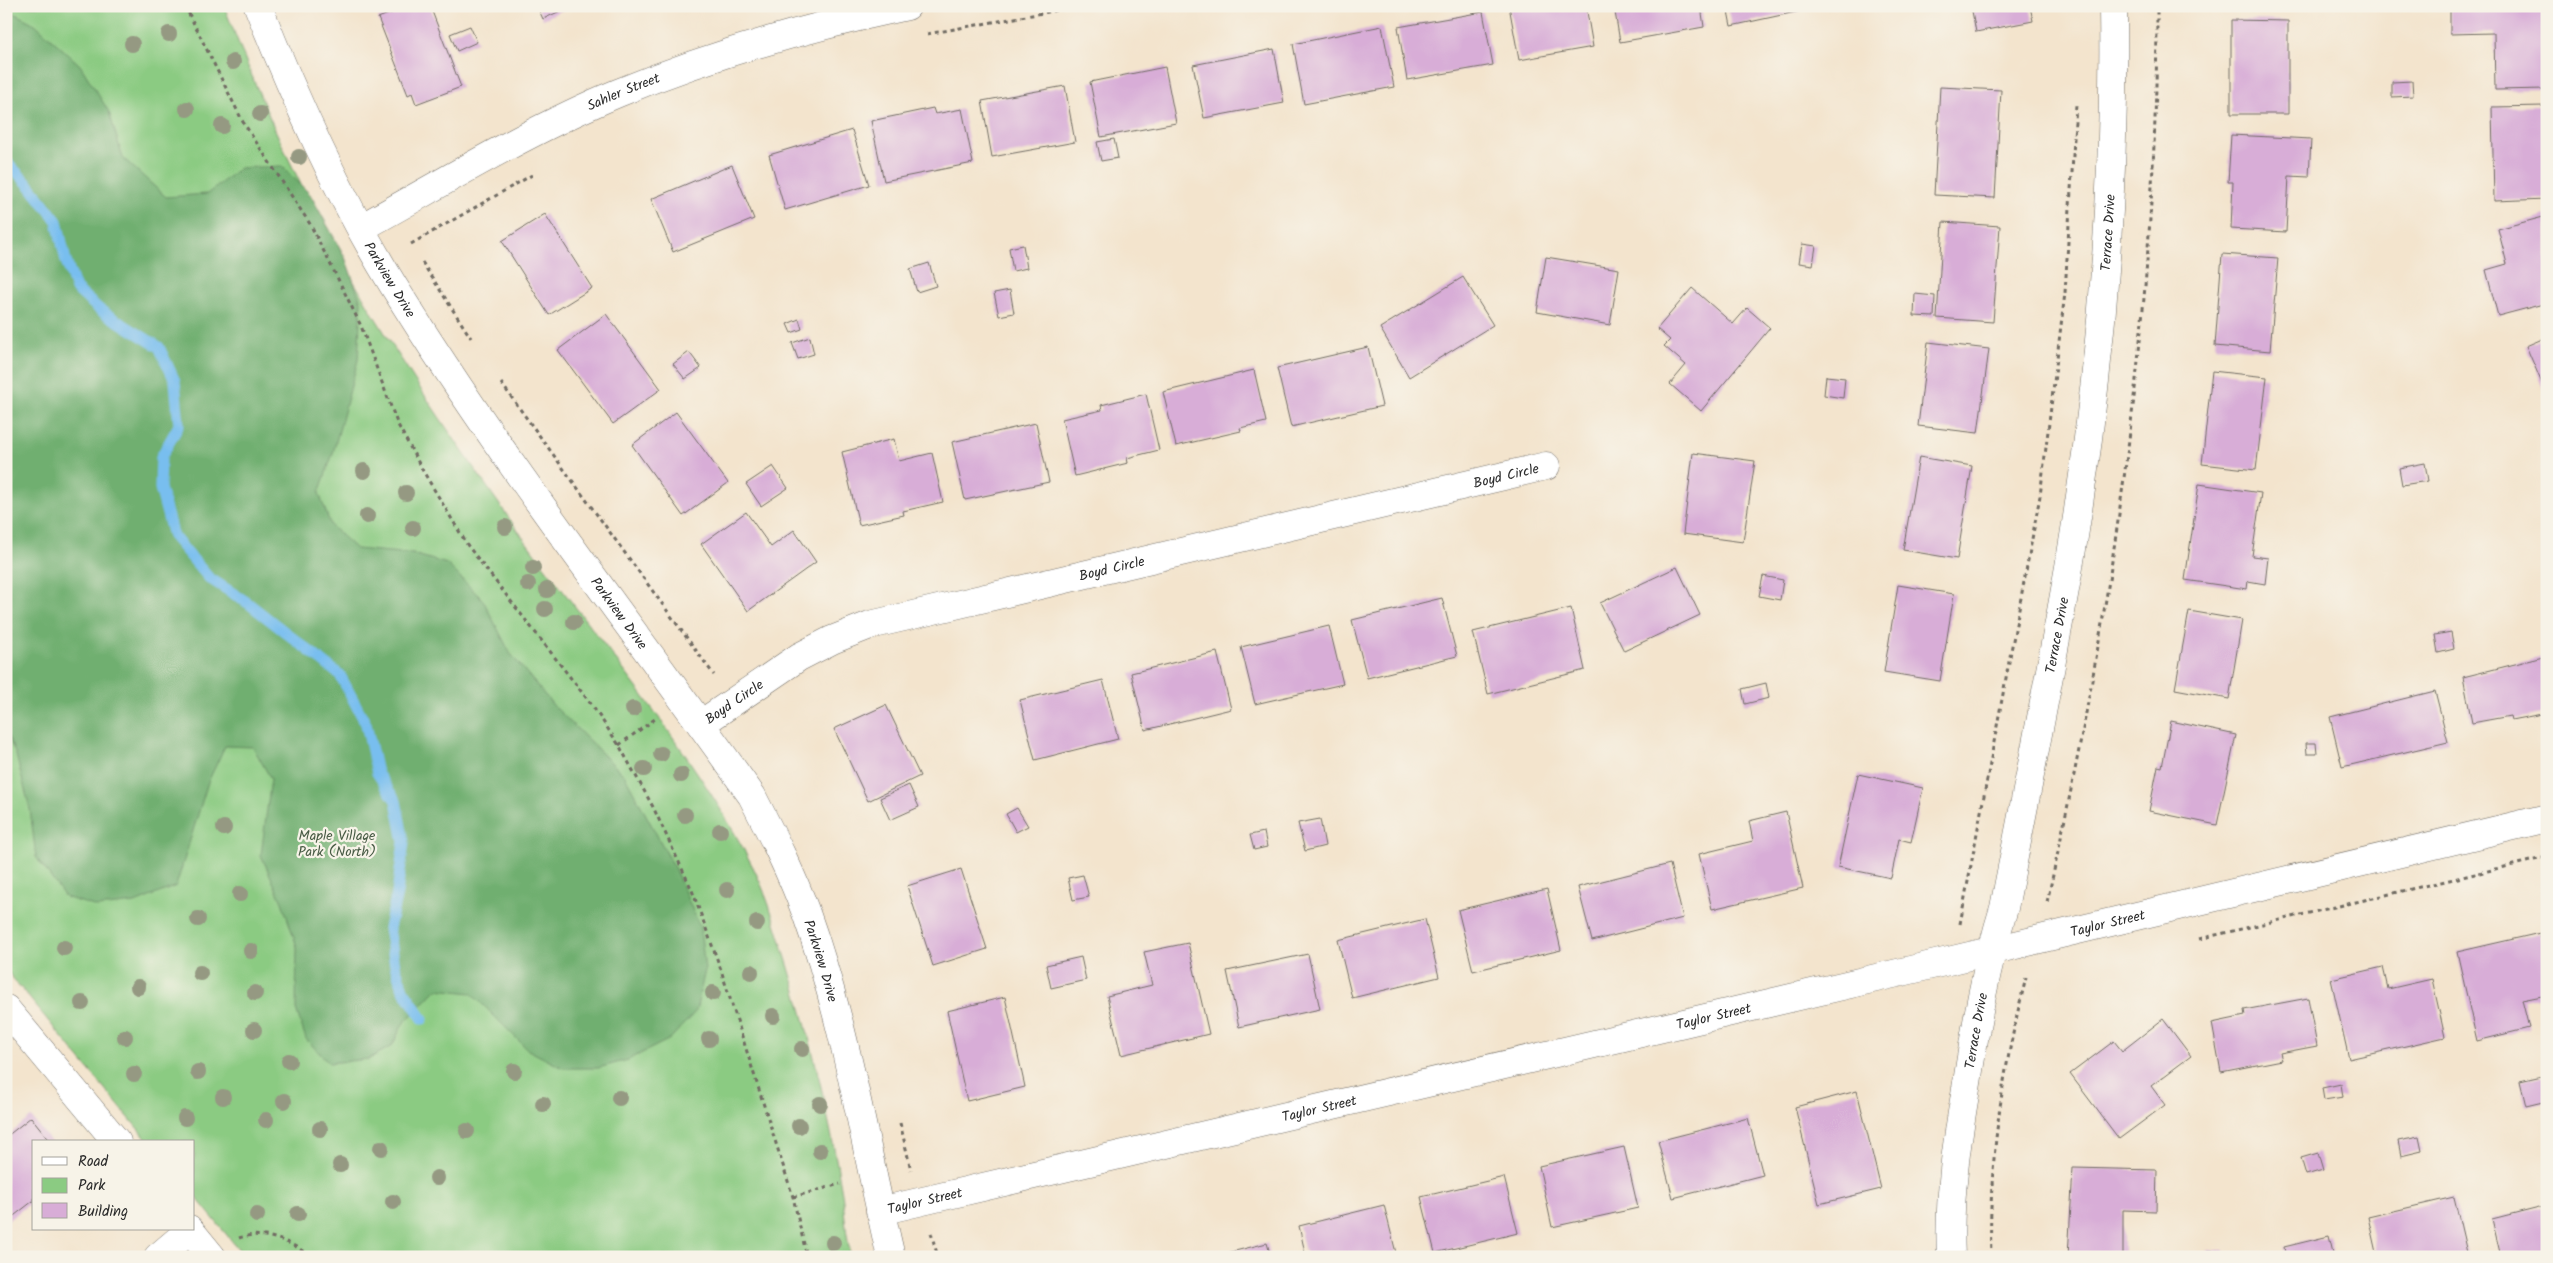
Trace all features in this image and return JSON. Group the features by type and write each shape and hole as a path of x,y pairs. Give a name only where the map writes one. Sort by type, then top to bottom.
{"street":[{"name":"Parkview Drive","path":"258,6 312,134 392,284 489,431 752,796 785,860 806,915 835,1009 891,1257"},
{"name":"Sahler Street","path":"361,228 518,142 617,93 718,55 821,25 907,6"},
{"name":"Terrace Drive","path":"1951,1257 1950,1236 1955,1157 1977,1021 1991,950 2004,908 2069,566 2095,375 2107,226 2113,6"},
{"name":"Boyd Circle","path":"701,724 799,657 832,640 870,625 1546,466"},
{"name":"Taylor Street","path":"880,1211 2547,818"},
{"path":"6,1009 115,1140"},
{"path":"158,1257 190,1230 222,1249"}],"path":[{"path":"185,6 243,122 310,224 361,326 397,423 423,470 468,546 585,696 619,745 653,807 692,890 721,970 793,1197 806,1257"},
{"path":"922,36 1081,6"},
{"path":"1961,920 2040,496 2064,293 2076,102"},
{"path":"416,252 411,244 537,172"},
{"path":"421,260 472,341"},
{"path":"499,381 714,676"},
{"path":"2190,941 2547,857"},
{"path":"1991,1257 1990,1210 1995,1145 2025,980 2035,978"},
{"path":"222,1249 250,1234 266,1235 304,1252 310,1257"},
{"path":"936,1249 938,1257"}],"green space":[{"name":"Maple Village Park (North)","path":"6,6 224,6 260,95 300,183 350,276 372,312 440,418 511,521 640,691 702,779 755,871 776,925 811,1045 837,1163 851,1257 245,1257 195,1196 195,1140 147,1140 6,970"},
{"path":"6,9 35,24 80,65 109,112 123,158 166,197 207,194 240,168 282,166 310,194 345,257 361,302 358,360 333,453 319,493 331,526 356,549 413,554 447,564 483,600 510,653 553,705 625,776 673,865 700,927 705,970 696,1011 670,1039 628,1060 598,1068 563,1068 528,1050 471,993 437,989 403,1024 392,1046 369,1059 329,1063 306,1039 296,1009 297,947 282,902 261,855 271,779 253,747 225,746 208,782 176,886 135,903 97,907 65,897 36,857 30,809 16,755 6,732"}],"building":[{"path":"409,6 430,6 461,87 416,104 412,93 408,95 378,18"},
{"path":"537,6 571,6 543,19"},
{"path":"1509,6 1586,6 1593,47 1519,60"},
{"path":"1614,6 1701,6 1704,27 1620,42"},
{"path":"1727,6 1805,6 1805,10 1731,26"},
{"path":"1971,6 2030,6 2033,21 1976,32"},
{"path":"2450,6 2547,6 2547,89 2495,90 2494,33 2450,34"},
{"path":"1483,12 1493,65 1407,80 1398,27"},
{"path":"2231,20 2288,21 2288,114 2231,114"},
{"path":"470,26 477,42 457,51 450,34"},
{"path":"1382,26 1394,87 1304,104 1293,44"},
{"path":"1274,49 1284,103 1204,118 1193,65"},
{"path":"1165,67 1176,123 1101,137 1090,82"},
{"path":"2412,81 2413,96 2392,97 2392,82"},
{"path":"1065,86 1075,142 992,157 982,101"},
{"path":"1940,87 2001,90 1995,198 1934,195"},
{"path":"2545,106 2547,199 2494,201 2492,107"},
{"path":"933,108 935,114 962,109 973,163 884,181 871,121"},
{"path":"852,130 869,185 785,210 769,155"},
{"path":"2231,135 2311,139 2309,177 2289,176 2286,232 2231,229 2233,182 2228,182"},
{"path":"1114,139 1118,158 1101,161 1097,142"},
{"path":"732,165 754,219 673,252 651,199"},
{"path":"545,214 592,288 549,315 502,241"},
{"path":"2547,216 2547,303 2498,316 2486,270 2507,264 2498,229"},
{"path":"1943,222 2000,226 1993,322 1937,318"},
{"path":"1802,244 1816,246 1813,265 1799,263"},
{"path":"1023,245 1027,268 1013,271 1009,248"},
{"path":"2222,254 2278,258 2270,351 2215,346"},
{"path":"1546,257 1619,269 1610,325 1537,312"},
{"path":"929,263 936,286 917,292 910,269"},
{"path":"1463,277 1493,325 1409,377 1380,328"},
{"path":"1692,288 1733,324 1747,308 1770,328 1701,411 1670,384 1686,365 1664,346 1670,340 1657,329"},
{"path":"1010,290 1014,313 999,316 994,293"},
{"path":"1915,294 1935,296 1934,317 1914,316"},
{"path":"606,314 661,389 613,424 558,350"},
{"path":"799,319 802,329 791,333 787,324"},
{"path":"810,337 814,354 798,359 792,343"},
{"path":"2547,337 2547,395 2526,346"},
{"path":"1928,342 1989,349 1978,433 1918,426"},
{"path":"1368,347 1382,406 1291,427 1277,368"},
{"path":"689,352 701,368 685,379 673,364"},
{"path":"1254,370 1266,422 1240,428 1241,431 1176,446 1163,392"},
{"path":"2212,371 2267,377 2256,470 2202,464"},
{"path":"1826,376 1845,378 1843,398 1824,395"},
{"path":"1146,394 1159,450 1127,458 1128,463 1075,476 1062,419 1102,410 1101,405"},
{"path":"676,412 728,483 683,516 632,445"},
{"path":"1036,423 1049,482 965,500 952,442"},
{"path":"894,439 899,461 932,453 943,502 903,511 904,515 859,525 842,452"},
{"path":"1693,453 1755,461 1743,542 1683,534"},
{"path":"1919,457 1972,466 1957,559 1903,550"},
{"path":"2425,463 2428,481 2402,485 2399,468"},
{"path":"773,466 788,488 761,506 746,484"},
{"path":"2199,484 2261,493 2252,556 2268,558 2265,584 2248,581 2247,589 2185,580"},
{"path":"746,512 771,547 794,530 816,562 748,611 701,544"},
{"path":"1677,567 1700,615 1624,651 1600,603"},
{"path":"1763,576 1783,580 1780,600 1759,596"},
{"path":"1898,585 1954,594 1940,681 1884,672"},
{"path":"1442,598 1457,656 1367,678 1352,620"},
{"path":"1571,608 1585,670 1488,694 1473,632"},
{"path":"2189,611 2242,620 2229,699 2175,689"},
{"path":"1329,626 1343,684 1255,704 1241,647"},
{"path":"2451,632 2454,649 2438,653 2435,635"},
{"path":"1217,652 1231,709 1145,730 1131,673"},
{"path":"2547,656 2547,713 2511,720 2510,716 2472,723 2463,677"},
{"path":"1103,680 1118,739 1035,760 1020,700"},
{"path":"1766,683 1769,698 1745,704 1742,689"},
{"path":"2435,691 2448,742 2342,767 2330,717"},
{"path":"886,705 920,776 868,801 834,729"},
{"path":"2171,721 2236,735 2217,825 2149,811 2158,766 2162,767"},
{"path":"2306,743 2316,743 2317,754 2307,754"},
{"path":"1858,774 1923,788 1911,842 1899,839 1891,878 1838,867"},
{"path":"909,785 919,807 890,820 880,798"},
{"path":"1017,808 1028,826 1016,832 1006,814"},
{"path":"1786,812 1803,888 1712,909 1699,854 1753,841 1749,821"},
{"path":"1320,819 1325,846 1305,851 1298,823"},
{"path":"1264,832 1267,847 1254,850 1250,835"},
{"path":"1670,864 1683,918 1592,941 1578,887"},
{"path":"961,869 987,949 933,966 907,886"},
{"path":"1083,875 1089,897 1073,900 1068,878"},
{"path":"1547,889 1561,950 1473,971 1458,910"},
{"path":"1425,919 1439,977 1352,998 1338,940"},
{"path":"2540,933 2547,962 2547,995 2522,1000 2529,1028 2477,1041 2457,952"},
{"path":"1188,943 1209,1034 1121,1055 1107,996 1152,985 1144,952"},
{"path":"1308,954 1320,1009 1239,1027 1227,971"},
{"path":"1081,957 1086,980 1051,988 1046,965"},
{"path":"2383,967 2388,989 2432,979 2445,1037 2349,1059 2331,979"},
{"path":"1005,997 1025,1087 967,1101 947,1011"},
{"path":"2308,998 2317,1046 2280,1053 2282,1060 2221,1072 2212,1023 2245,1016 2244,1010"},
{"path":"2163,1019 2191,1056 2151,1086 2165,1105 2119,1139 2070,1074 2114,1041 2122,1051"},
{"path":"2546,1075 2547,1101 2526,1106 2520,1081"},
{"path":"2341,1084 2343,1097 2324,1100 2322,1088"},
{"path":"1857,1091 1881,1189 1819,1204 1795,1107"},
{"path":"31,1117 49,1140 32,1140 32,1202 6,1222 6,1137"},
{"path":"1748,1118 1763,1175 1673,1198 1658,1141"},
{"path":"2419,1137 2422,1151 2401,1156 2398,1141"},
{"path":"1624,1147 1638,1208 1552,1227 1539,1166"},
{"path":"2318,1153 2323,1170 2306,1175 2301,1158"},
{"path":"2073,1168 2157,1170 2156,1211 2123,1210 2123,1257 2068,1257"},
{"path":"1504,1177 1518,1233 1435,1253 1421,1197"},
{"path":"2454,1197 2468,1257 2377,1257 2368,1217"},
{"path":"1384,1205 1397,1257 1306,1257 1299,1226"},
{"path":"2547,1205 2547,1257 2501,1257 2492,1219"},
{"path":"2329,1236 2334,1257 2286,1257 2284,1247"},
{"path":"1267,1243 1271,1257 1215,1257 1215,1256"},
{"path":"2207,1251 2224,1251 2224,1257 2207,1257"}],"waterway":[{"path":"6,161 30,186 57,221 66,261 76,289 100,310 159,347 175,381 179,425 161,457 160,488 173,536 209,578 248,603 340,675 366,724 377,773 396,801 404,842 397,893 389,928 395,966 403,989 423,1019"}]}
